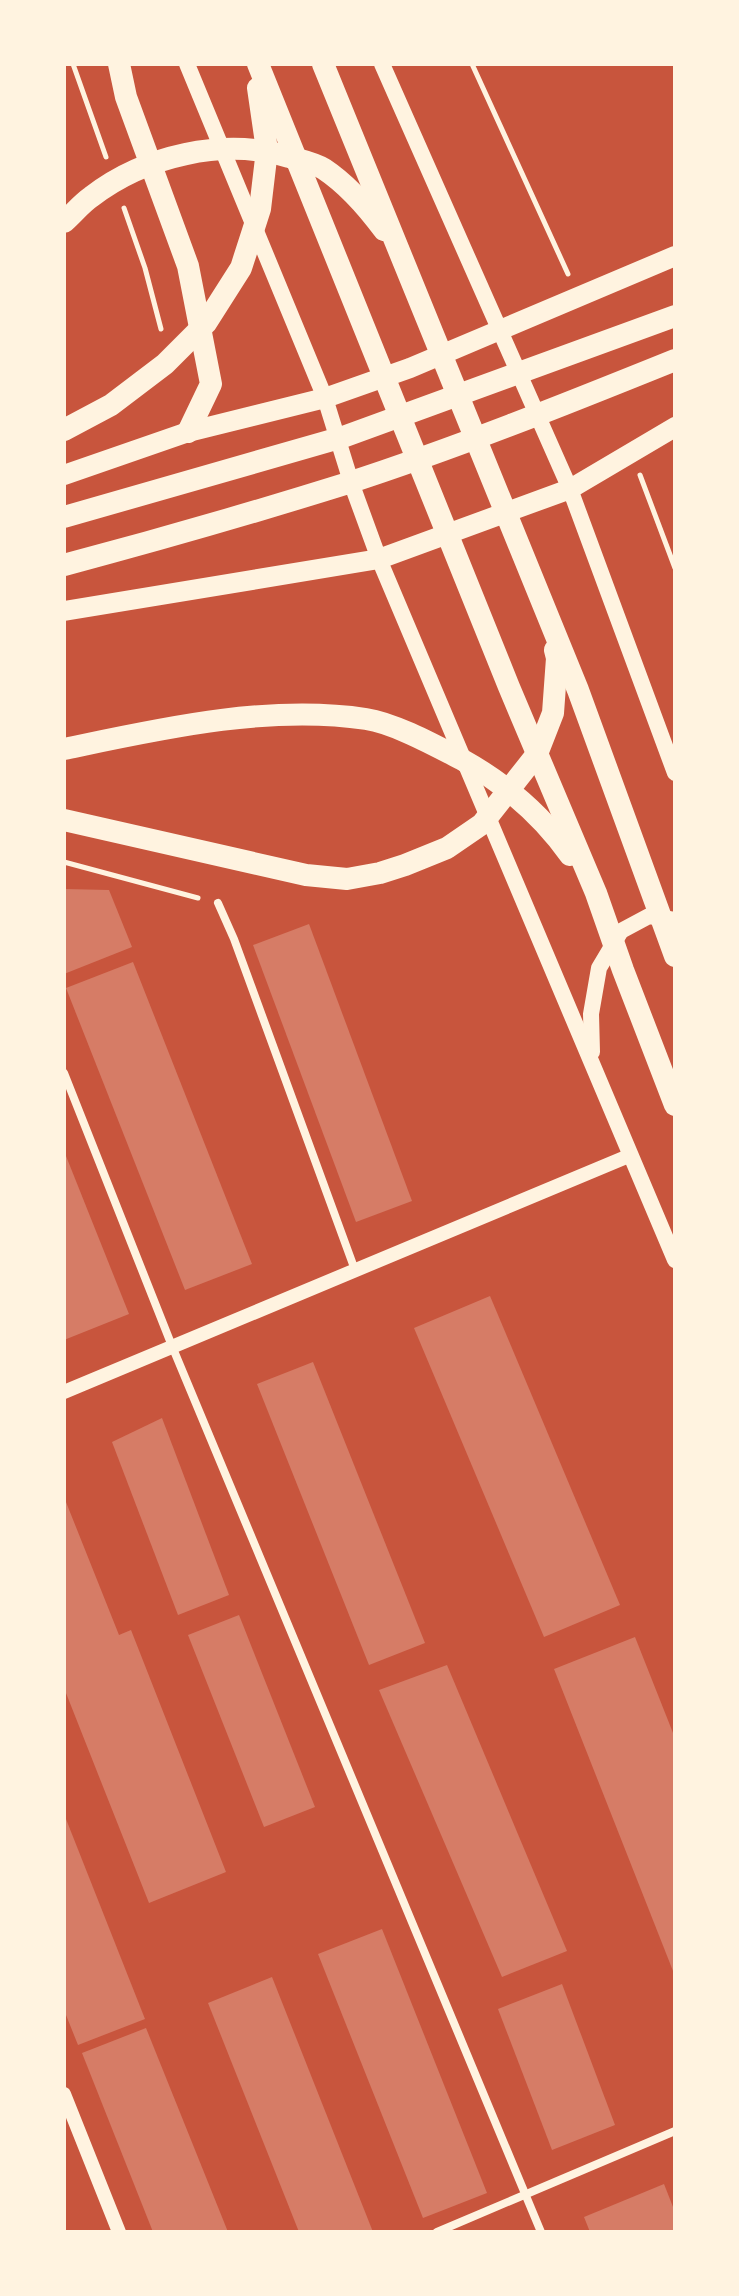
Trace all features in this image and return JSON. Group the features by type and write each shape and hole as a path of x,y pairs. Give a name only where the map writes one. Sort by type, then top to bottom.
{"highway":[{"path":"119,64 126,97 188,266 211,384 188,432"},
{"path":"64,430 111,405 165,364 206,323 241,268 260,209 267,150 255,64"},
{"path":"255,64 596,893 675,1105"},
{"path":"323,64 578,690 675,956"},
{"path":"64,222 90,197 150,164 185,154 215,150 280,154 321,167 350,189 383,228 429,320"},
{"path":"64,517 343,437 675,316"},
{"path":"64,565 345,484 554,409 675,360"},
{"path":"64,820 306,875 347,879 380,873 447,848 482,824 537,754 553,713 557,658 544,606"},
{"path":"64,749 230,719 298,715 368,719 425,740 491,776 551,828 596,893"}],"main road":[{"path":"187,64 325,398 379,559 675,1260"},
{"path":"382,64 570,489 675,773"},
{"path":"64,475 188,432 325,398 410,368 675,256"},
{"path":"64,611 379,559 570,489 675,427"},
{"path":"593,1063 591,1014 599,968 621,931 649,916 675,920"}],"street":[{"path":"218,903 355,1270"},
{"path":"64,1073 172,1346 541,2232"},
{"path":"64,1392 631,1155"},
{"path":"64,2094 119,2232"},
{"path":"437,2232 675,2131"}],"path":[{"path":"73,64 108,163"},
{"path":"119,193 145,268 164,342"},
{"path":"64,862 218,903"}],"building":[{"path":"64,889 109,890 132,947 64,974"},
{"path":"309,924 412,1201 356,1222 253,945"},
{"path":"133,962 252,1264 185,1290 66,988"},
{"path":"64,1151 129,1314 64,1340"},
{"path":"490,1296 620,1605 544,1637 414,1328"},
{"path":"313,1362 425,1643 369,1665 257,1384"},
{"path":"162,1418 229,1595 178,1615 112,1442"},
{"path":"64,1497 119,1635 131,1630 226,1872 149,1903 64,1688"},
{"path":"239,1615 315,1807 264,1827 188,1635"},
{"path":"635,1637 675,1738 675,1976 554,1669"},
{"path":"447,1665 567,1951 502,1977 379,1690"},
{"path":"64,1814 145,2019 78,2045 64,2010"},
{"path":"382,1929 487,2193 423,2218 318,1954"},
{"path":"272,1977 373,2232 299,2232 208,2003"},
{"path":"562,1984 615,2125 552,2150 498,2009"},
{"path":"146,2028 228,2232 153,2232 82,2053"},
{"path":"664,2184 675,2212 675,2232 590,2232 584,2217"}]}
